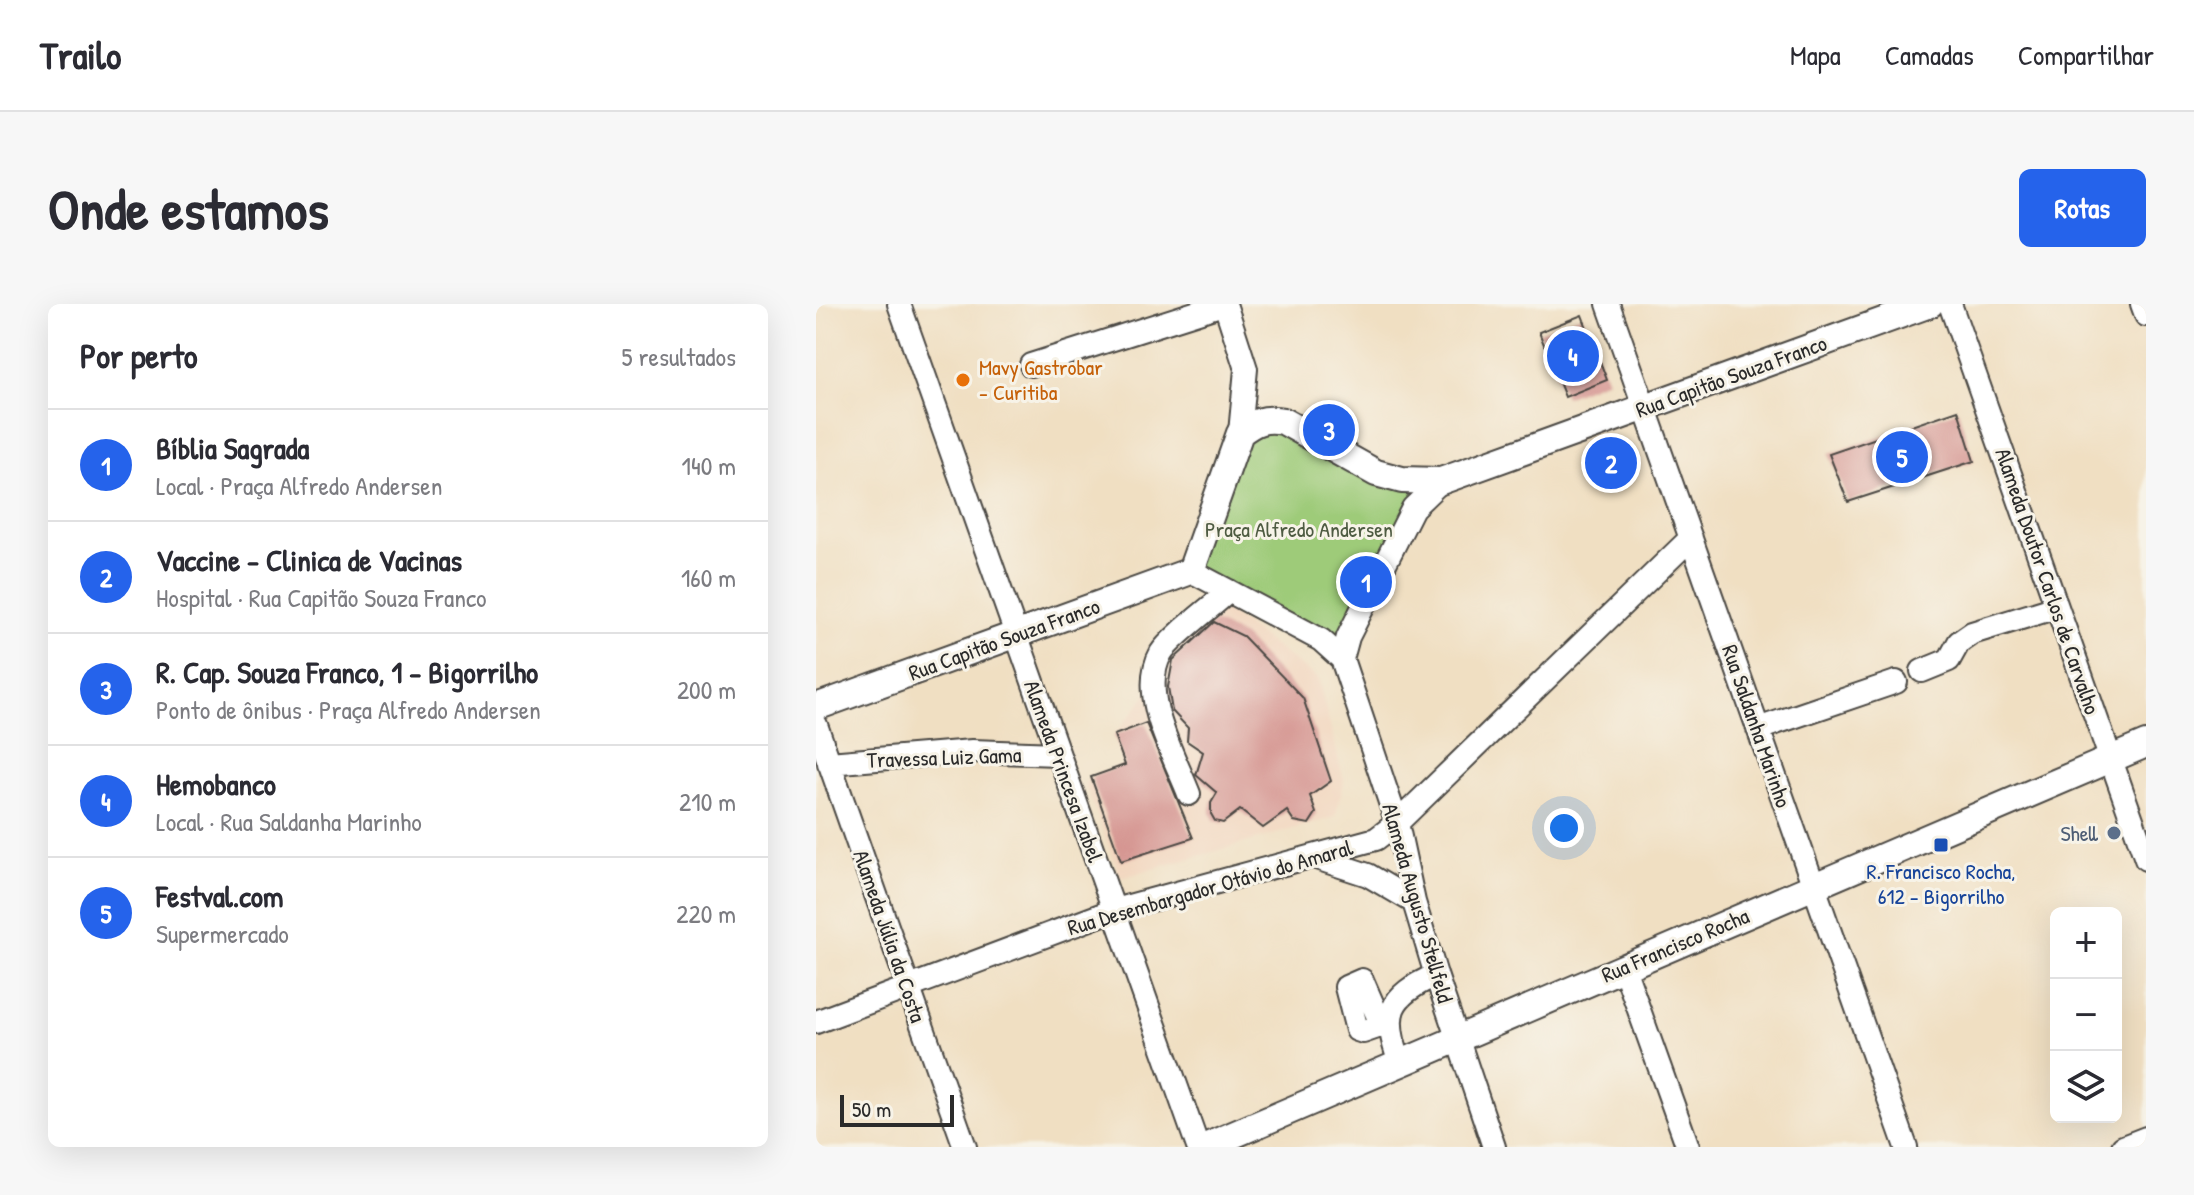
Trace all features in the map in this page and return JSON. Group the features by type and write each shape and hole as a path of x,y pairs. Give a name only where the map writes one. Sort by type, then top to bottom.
{"main road":[{"name":"Rua Capitão Souza Franco","path":"1441,481 1930,304"},
{"path":"1191,571 1240,433 1263,420 1283,421 1376,473 1402,480 1441,481"},
{"name":"Rua Capitão Souza Franco","path":"816,707 1191,571"},
{"name":"Rua Francisco Rocha","path":"1205,1147 2146,744"}],"street":[{"name":"Alameda Princesa Izabel","path":"899,304 1198,1147"},
{"path":"1031,365 1224,304 1246,369 1240,433"},
{"name":"Rua Saldanha Marinho","path":"1608,304 1906,1147"},
{"name":"Alameda Doutor Carlos de Carvalho","path":"1950,304 2146,859"},
{"path":"2142,304 2146,315"},
{"path":"1191,571 1321,640 1342,659 1348,637 1413,508 1441,481"},
{"name":"Rua Desembargador Otávio do Amaral","path":"816,1022 1114,910 1376,839 1397,823 1691,538"},
{"path":"1189,794 1155,702 1153,676 1162,652 1229,591"},
{"path":"1922,671 1949,660 1959,642 1972,633 2057,607"},
{"name":"Alameda Augusto Stellfeld","path":"1342,659 1397,823 1414,902 1436,975 1494,1147"},
{"path":"1758,729 1896,682"},
{"name":"Alameda Júlia da Costa","path":"816,725 965,1147"},
{"name":"Travessa Luiz Gama","path":"829,763 972,751 1058,754"},
{"path":"1312,857 1368,875 1414,902"},
{"path":"1624,968 1688,1147"},
{"path":"1400,1063 1386,1025 1395,1000 1414,985 1436,975"},
{"path":"1386,1025 1363,1032 1357,1030 1346,987 1362,980 1370,998 1395,1000"},
{"path":"2123,1147 2146,1138"}],"shaded area":[{"path":"1204,594 1318,679 1344,781 1335,817 1121,878 1085,784 1091,777 1124,765 1114,735 1147,695 1166,636"}],"green space":[{"name":"Praça Alfredo Andersen","path":"1263,420 1376,473 1441,481 1345,646 1191,571 1240,433"}],"building":[{"path":"1582,315 1607,380 1565,397 1539,332"},
{"path":"1958,410 1974,461 1848,502 1829,454"},
{"path":"1214,622 1243,636 1303,698 1331,781 1310,796 1316,813 1309,824 1294,821 1287,811 1263,828 1240,810 1223,823 1215,821 1211,814 1211,803 1217,793 1196,775 1203,752 1187,741 1188,728 1172,711 1168,687 1173,660"},
{"path":"1146,723 1193,838 1121,861 1091,777 1125,765 1114,735"}],"place":[{"name":"Hemobanco","path":"1573,356"},
{"name":"Mavy Gastrobar - Curitiba","path":"963,380"},
{"name":"R. Cap. Souza Franco, 1 - Bigorrilho","path":"1329,430"},
{"name":"Festval.com","path":"1902,457"},
{"name":"Vaccine - Clinica de Vacinas","path":"1611,463"},
{"name":"Bíblia Sagrada","path":"1366,582"},
{"name":"Shell","path":"2114,833"},
{"name":"R. Francisco Rocha, 612 - Bigorrilho","path":"1941,845"}]}
